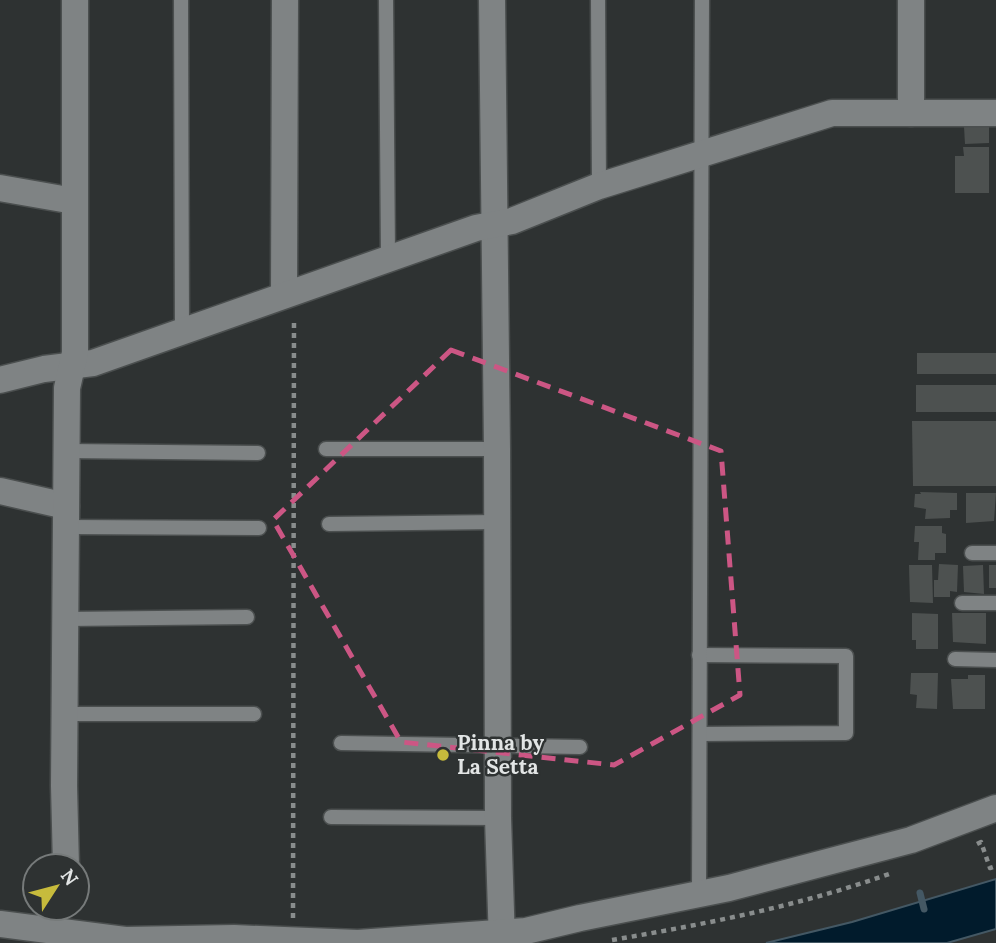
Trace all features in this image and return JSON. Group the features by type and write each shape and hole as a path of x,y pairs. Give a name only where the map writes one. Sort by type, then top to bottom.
{"street":[{"path":"66,852 67,388 73,365 75,0"},
{"path":"285,0 289,293"},
{"path":"492,0 497,745 502,938"},
{"path":"911,0 911,113"},
{"path":"0,380 44,369 93,363 476,228 512,221 598,186 832,113 996,113"},
{"path":"0,188 74,201"},
{"path":"0,493 66,517"},
{"path":"0,924 68,928 125,940 234,938 358,943 502,938 729,888 911,840 996,808"}],"lane":[{"path":"181,0 182,332"},
{"path":"386,0 388,258"},
{"path":"598,0 598,186"},
{"path":"699,893 702,0"},
{"path":"326,449 497,449"},
{"path":"68,451 258,453"},
{"path":"66,517 259,528"},
{"path":"329,524 497,522"},
{"path":"972,553 996,553"},
{"path":"962,603 996,603"},
{"path":"66,619 247,617"},
{"path":"699,655 846,656 846,733 700,734"},
{"path":"955,659 996,660"},
{"path":"65,714 254,714"},
{"path":"341,743 580,747"},
{"path":"331,817 498,818"}],"path":[{"path":"289,293 293,940"},
{"path":"981,842 990,868 996,866"}],"highlighted area":[{"path":"451,350 721,451 740,695 614,765 401,742 273,520"}],"water":[{"path":"996,879 996,929 947,943 766,943 852,922"}],"building":[{"path":"989,126 989,143 965,144 964,127"},
{"path":"963,147 989,147 989,193 955,193 955,156 964,156"},
{"path":"917,353 996,353 996,374 917,374"},
{"path":"916,385 996,385 996,412 916,412"},
{"path":"912,421 996,421 996,486 913,486"},
{"path":"920,492 957,493 957,510 950,510 950,518 925,519 926,509 914,507 915,494 921,494"},
{"path":"966,493 996,493 994,521 966,523"},
{"path":"915,526 942,526 942,533 946,534 946,553 935,553 935,560 918,560 919,542 914,542"},
{"path":"939,564 958,565 957,592 950,591 950,597 934,597 934,580 938,580"},
{"path":"909,565 932,565 933,603 910,602"},
{"path":"983,565 984,594 964,592 963,566"},
{"path":"989,565 996,565 996,588 989,588"},
{"path":"912,613 938,614 938,649 916,649 916,640 912,640"},
{"path":"952,613 986,613 986,644 953,642"},
{"path":"911,673 938,673 937,709 916,708 917,695 910,694"},
{"path":"968,675 985,675 985,709 953,709 951,679 968,679"}],"waterway":[{"path":"920,893 924,909"}],"place":[{"name":"Pinna by La Setta","path":"443,755"}]}
